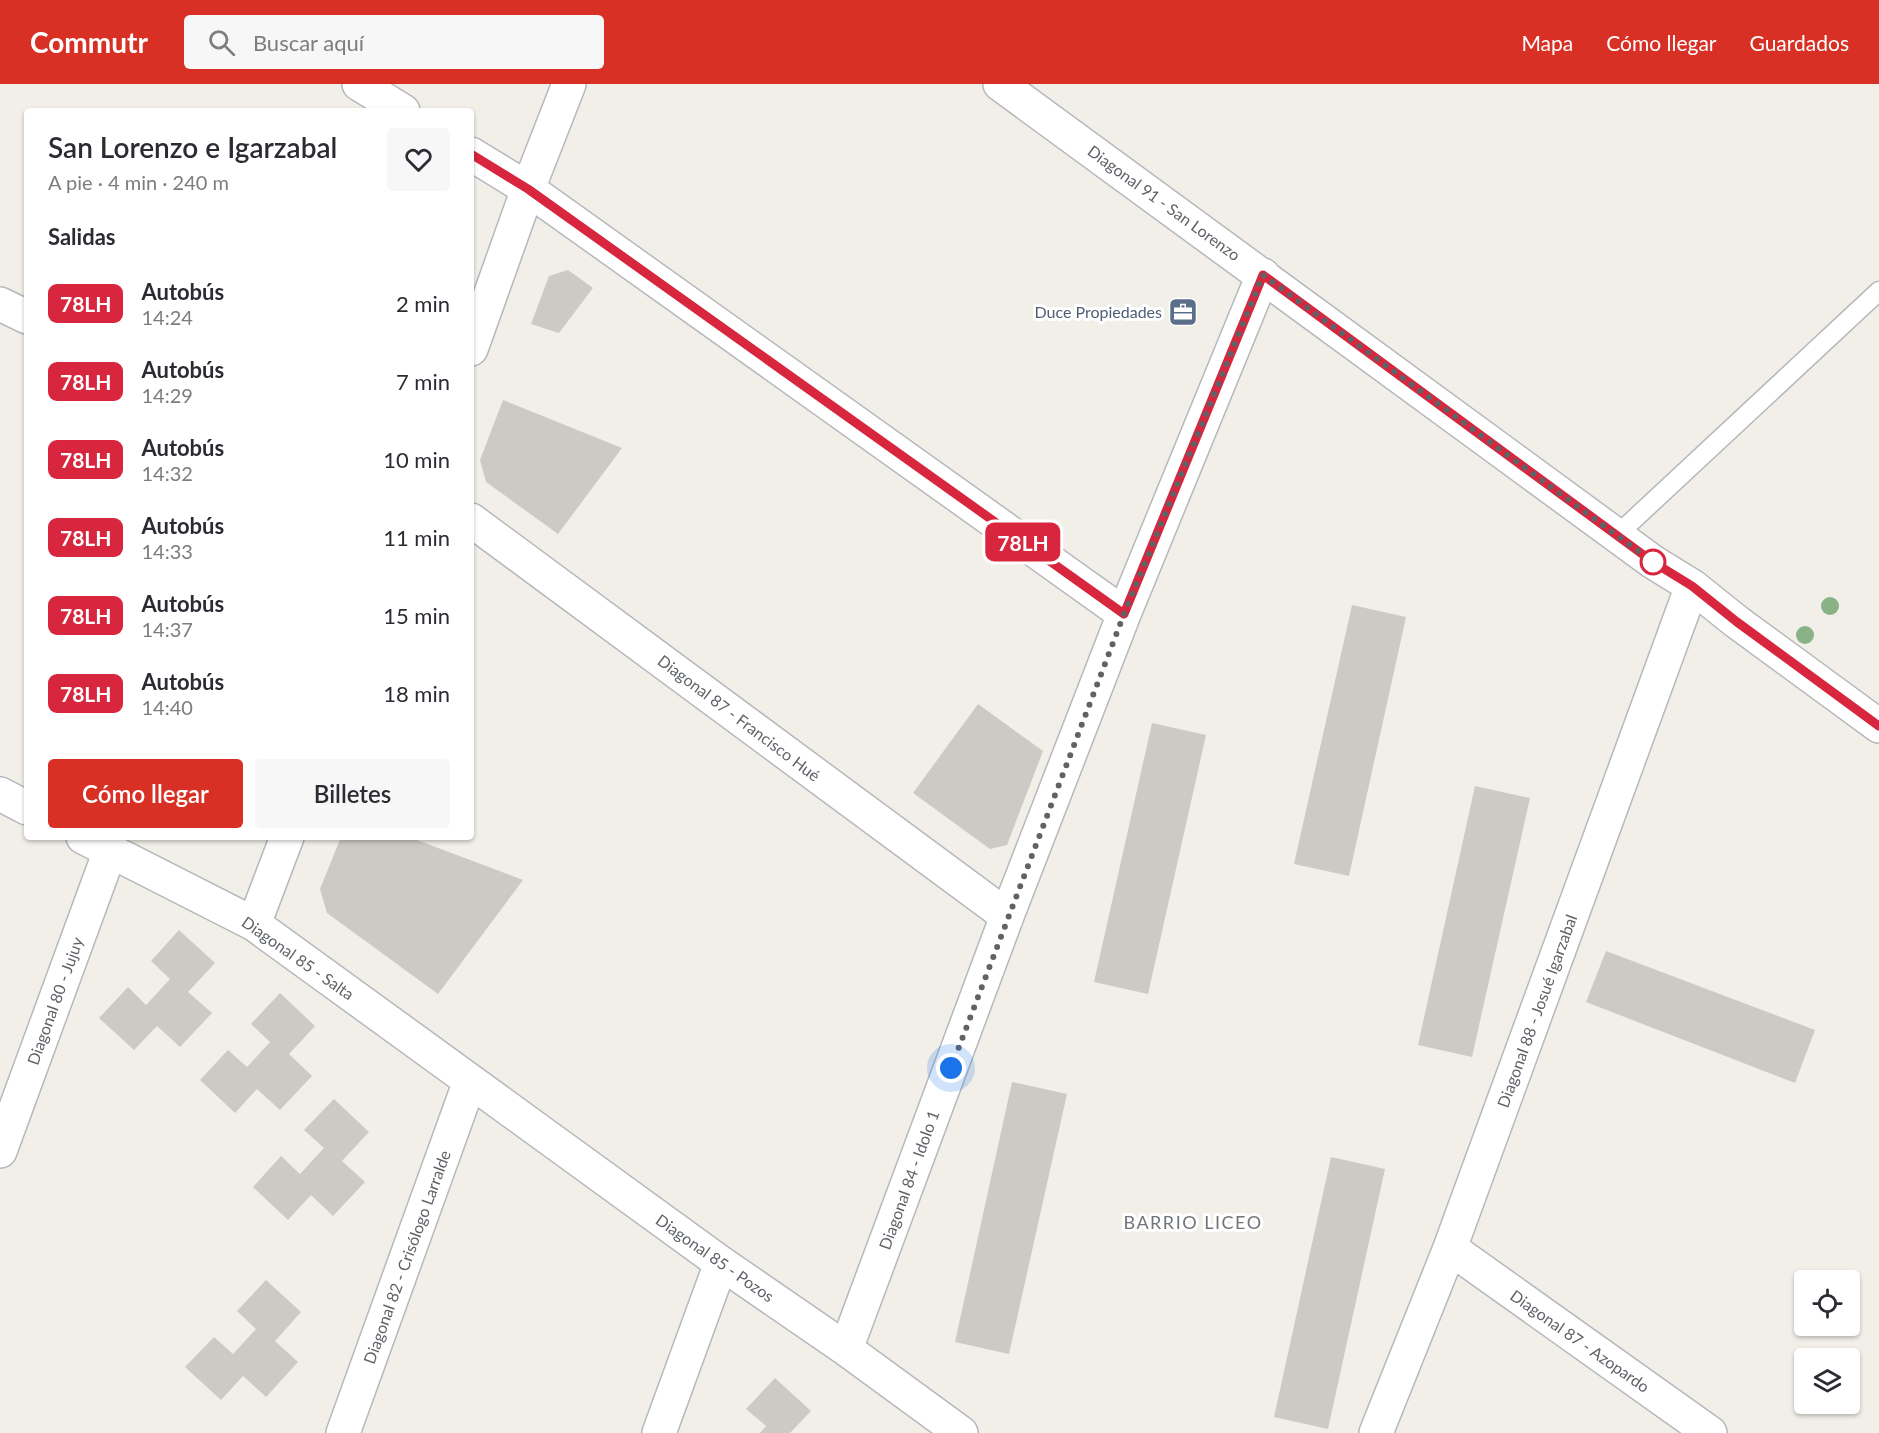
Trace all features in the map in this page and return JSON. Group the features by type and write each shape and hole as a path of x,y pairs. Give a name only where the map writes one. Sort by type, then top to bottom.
{"street":[{"path":"359,84 398,108"},
{"path":"474,341 528,189 569,84"},
{"name":"Diagonal 91 - San Lorenzo","path":"1000,84 1617,535 1692,586 1737,622 1879,726"},
{"path":"474,156 528,189 1124,614"},
{"name":"Diagonal 84 - Idolo 1","path":"846,1348 1007,916 1124,614 1263,275"},
{"path":"0,304 24,316"},
{"name":"Diagonal 87 - Francisco Hué","path":"474,522 1007,916"},
{"name":"Diagonal 88 - Josué Igarzabal","path":"1376,1433 1450,1248 1692,586"},
{"path":"0,794 24,806"},
{"path":"254,924 286,840"},
{"name":"Diagonal 85 - Salta","path":"96,844 254,924 470,1081"},
{"name":"Diagonal 80 - Jujuy","path":"0,1151 96,844"},
{"name":"Diagonal 85 - Pozos","path":"470,1081 721,1263 846,1348 961,1433"},
{"name":"Diagonal 82 - Crisólogo Larralde","path":"343,1433 470,1081"},
{"name":"Diagonal 87 - Azopardo","path":"1450,1248 1710,1433"},
{"path":"659,1433 721,1263"}],"lane":[{"path":"1617,535 1879,291"}],"building":[{"path":"568,270 593,288 559,333 531,324 549,276"},
{"path":"503,400 622,448 558,534 486,482 480,460"},
{"path":"1352,605 1406,617 1349,876 1294,864"},
{"path":"978,704 1043,751 1007,845 990,849 913,793"},
{"path":"1152,723 1206,735 1148,994 1094,982"},
{"path":"1475,786 1530,798 1472,1057 1418,1045"},
{"path":"340,840 417,840 523,880 438,994 327,913 320,889"},
{"path":"179,930 215,963 188,992 212,1013 180,1047 157,1026 134,1050 99,1018 128,987 146,1005 170,979 151,961"},
{"path":"1606,951 1815,1030 1795,1083 1586,1002"},
{"path":"280,993 315,1026 289,1054 312,1076 280,1110 257,1089 235,1113 200,1080 228,1050 247,1067 270,1042 251,1024"},
{"path":"1012,1082 1067,1094 1009,1354 955,1342"},
{"path":"334,1099 369,1132 342,1161 365,1182 333,1216 311,1195 288,1220 253,1187 281,1156 300,1174 324,1148 304,1130"},
{"path":"1331,1157 1385,1169 1328,1429 1274,1417"},
{"path":"266,1280 301,1312 275,1341 298,1362 266,1397 243,1376 221,1400 185,1367 214,1337 233,1354 256,1329 237,1311"},
{"path":"775,1378 811,1411 790,1433 760,1433 766,1426 746,1409"}],"bus line":[{"name":"78LH","path":"474,156 528,189 1124,614 1263,275 1653,562 1692,586 1737,622 1879,726"}],"place":[{"name":"Duce Propiedades","path":"1183,312"}],"district":[{"name":"BARRIO LICEO","path":"1193,1223"}],"route":[{"path":"951,1068 1124,614 1263,275 1653,562"}]}
